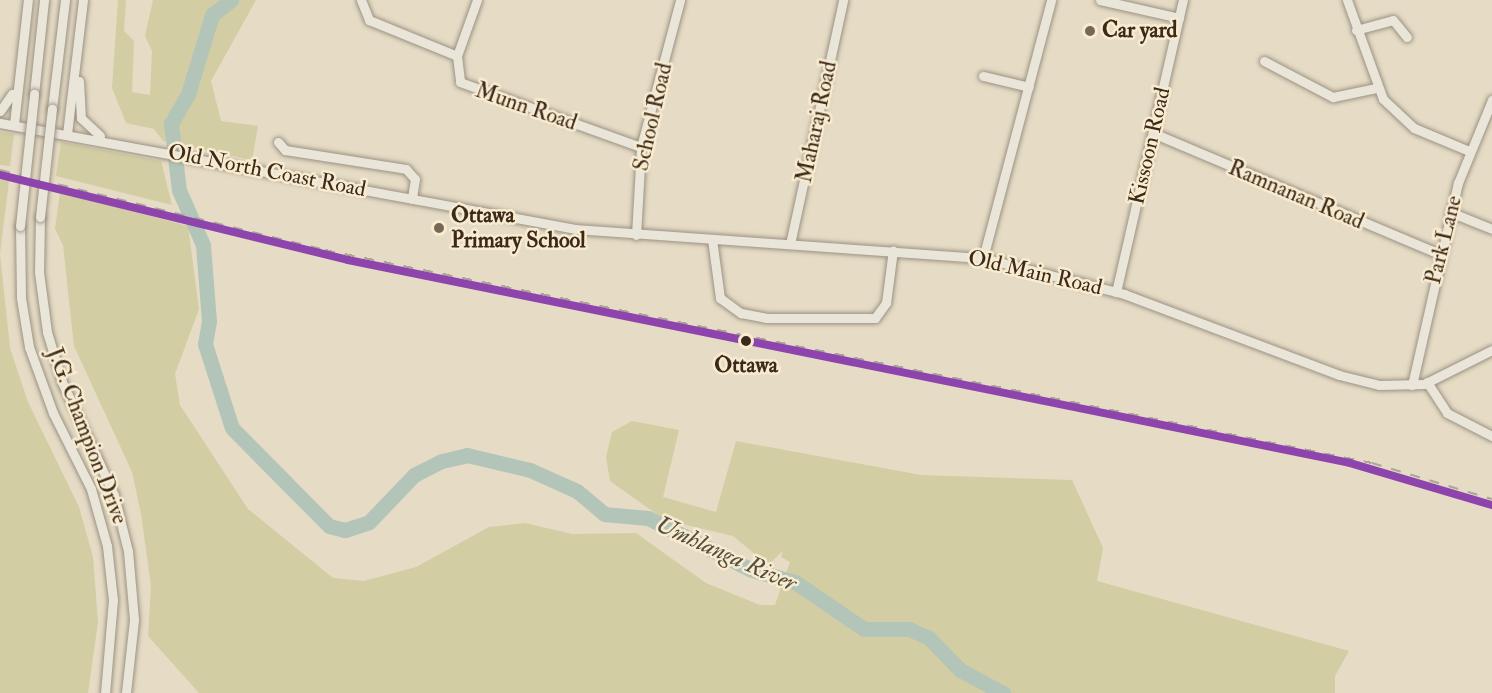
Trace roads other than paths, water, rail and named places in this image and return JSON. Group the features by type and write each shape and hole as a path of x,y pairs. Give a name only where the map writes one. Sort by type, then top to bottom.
{"street":[{"path":"14,124 16,82 27,0"},
{"name":"J.G. Champion Drive","path":"44,0 20,226 21,298 29,347 53,413 91,489 106,546 114,600 105,693"},
{"name":"J.G. Champion Drive","path":"64,0 40,217 39,272 47,332 62,382 114,495 128,551 134,620 126,693"},
{"path":"67,134 83,0"},
{"path":"361,0 369,20 457,56"},
{"name":"Munn Road","path":"477,0 457,56 457,75 465,85 641,147"},
{"name":"School Road","path":"636,235 641,147 680,0"},
{"name":"Maharaj Road","path":"790,244 843,0"},
{"path":"983,258 1051,0"},
{"path":"1100,0 1179,18"},
{"name":"Kissoon Road","path":"1116,292 1183,0"},
{"path":"1347,0 1376,88 1414,128 1469,151"},
{"path":"1356,30 1393,20 1407,37"},
{"path":"77,56 84,124 96,135 126,144"},
{"path":"1264,61 1334,96 1376,88"},
{"path":"983,76 1029,87"},
{"path":"0,111 16,82"},
{"name":"Park Lane","path":"1412,385 1450,212 1469,151 1492,100"},
{"name":"Old North Coast Road","path":"0,123 126,144 284,176 519,219"},
{"name":"Ramnanan Road","path":"1153,133 1440,254"},
{"path":"278,142 285,150 406,169 415,179 412,199"},
{"path":"1450,212 1492,229"},
{"name":"Old Main Road","path":"519,219 621,234 893,250 983,258 1116,292 1340,375 1412,385 1427,382 1492,350"},
{"path":"621,234 637,224"},
{"path":"712,239 720,298 741,313 766,318 875,318 885,303 893,250"},
{"path":"1427,382 1447,413 1492,436"}],"waterway":[{"name":"Umhlanga River","path":"231,0 212,15 188,94 171,123 179,190 203,245 209,321 205,344 232,428 329,526 345,530 369,522 414,475 442,461 467,455 530,470 577,491 604,514 648,518 752,570 795,582 864,629 909,629 929,638 960,670 1003,693"}],"railway":[{"path":"0,170 325,250 1372,463 1492,499"}],"place":[{"name":"Car yard","path":"1090,31"},
{"name":"Ottawa Primary School","path":"439,228"},
{"name":"Ottawa","path":"746,341"}]}
